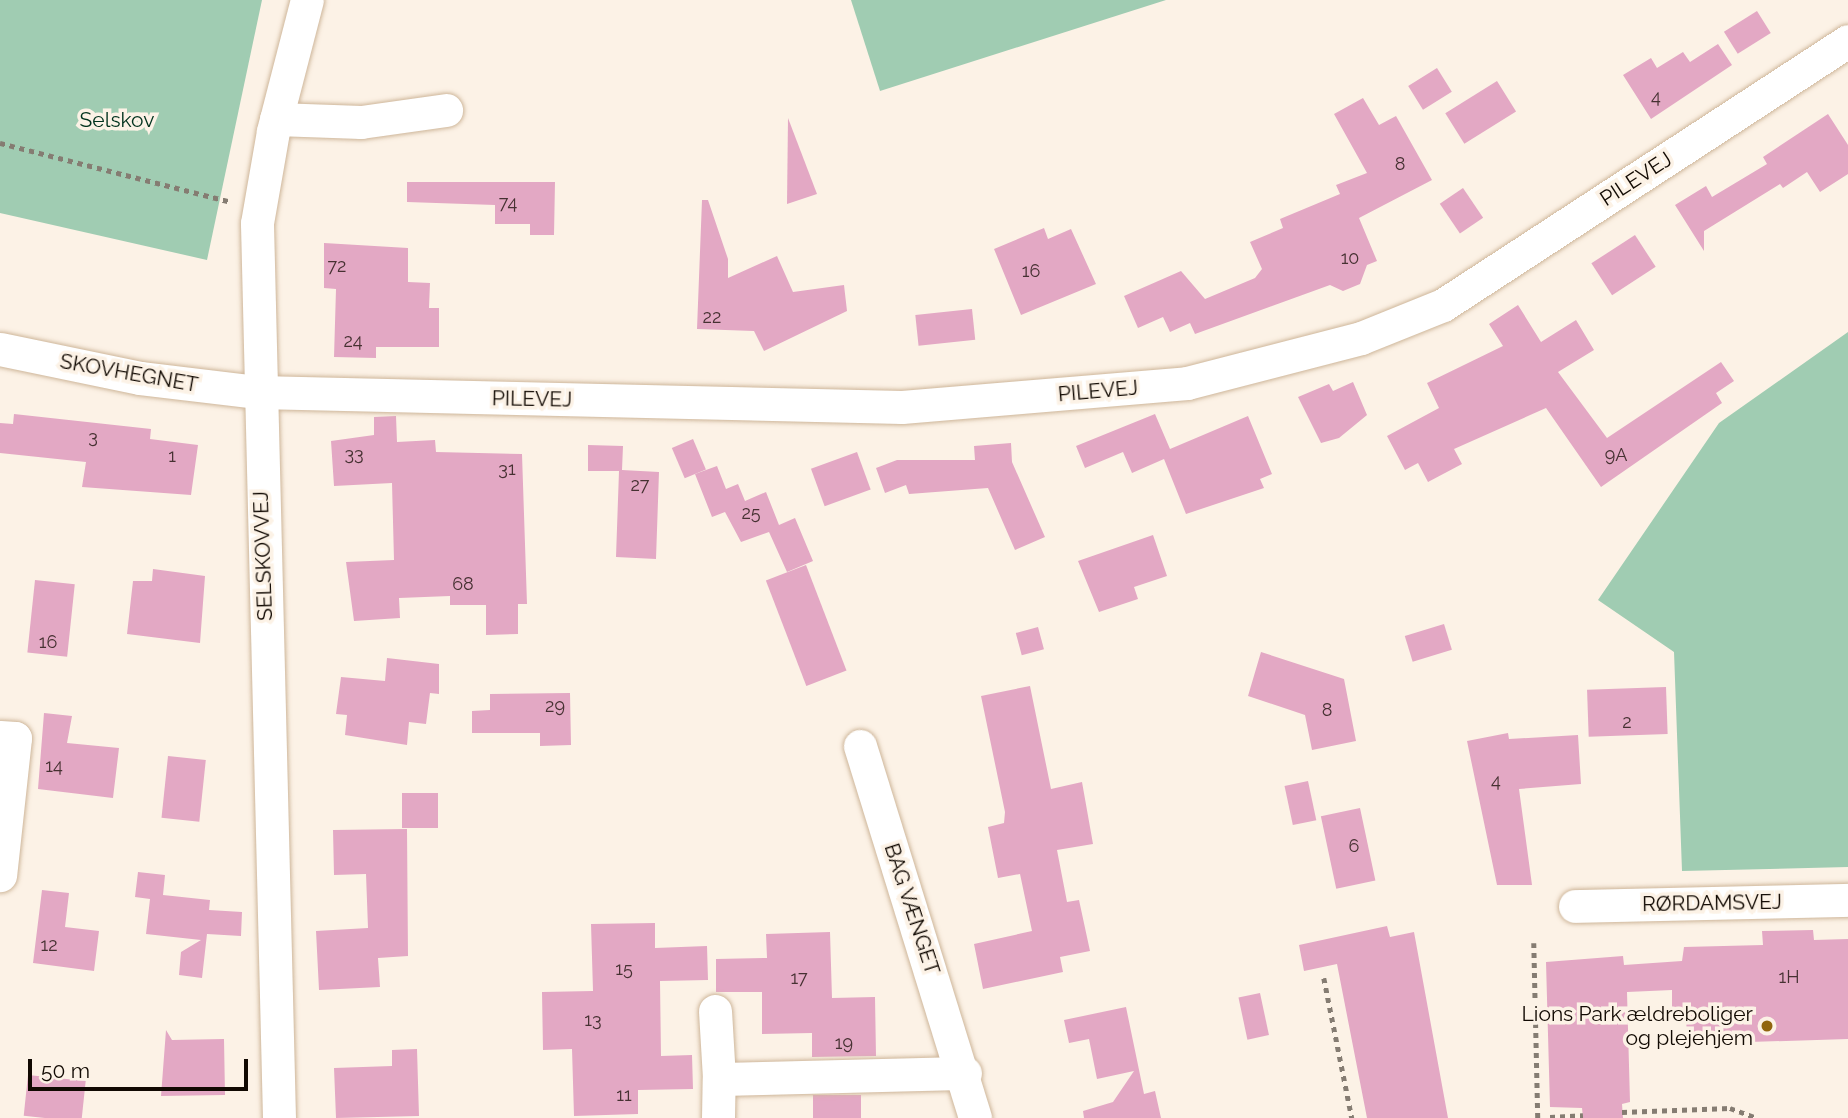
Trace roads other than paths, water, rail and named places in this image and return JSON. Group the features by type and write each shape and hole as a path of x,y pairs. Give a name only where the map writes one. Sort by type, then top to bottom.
{"street":[{"name":"SELSKOVVEJ","path":"279,1118 258,392 257,223 276,119 307,0"},
{"name":"PILEVEJ","path":"258,392 902,407 1187,383 1361,338 1443,305 1848,41"},
{"path":"276,119 361,122 446,110"},
{"name":"SKOVHEGNET","path":"0,349 140,378 258,392"},
{"path":"0,737 15,738 0,875"},
{"name":"BAG VÆNGET","path":"860,746 965,1073 975,1118"},
{"name":"RØRDAMSVEJ","path":"1575,906 1848,900"},
{"path":"715,1011 718,1118"},
{"path":"719,1079 965,1073"}],"place":[{"name":"Lions Park ældreboliger og plejehjem","path":"1767,1026"}],"park label":[{"name":"Selskov","path":"117,120"}]}
